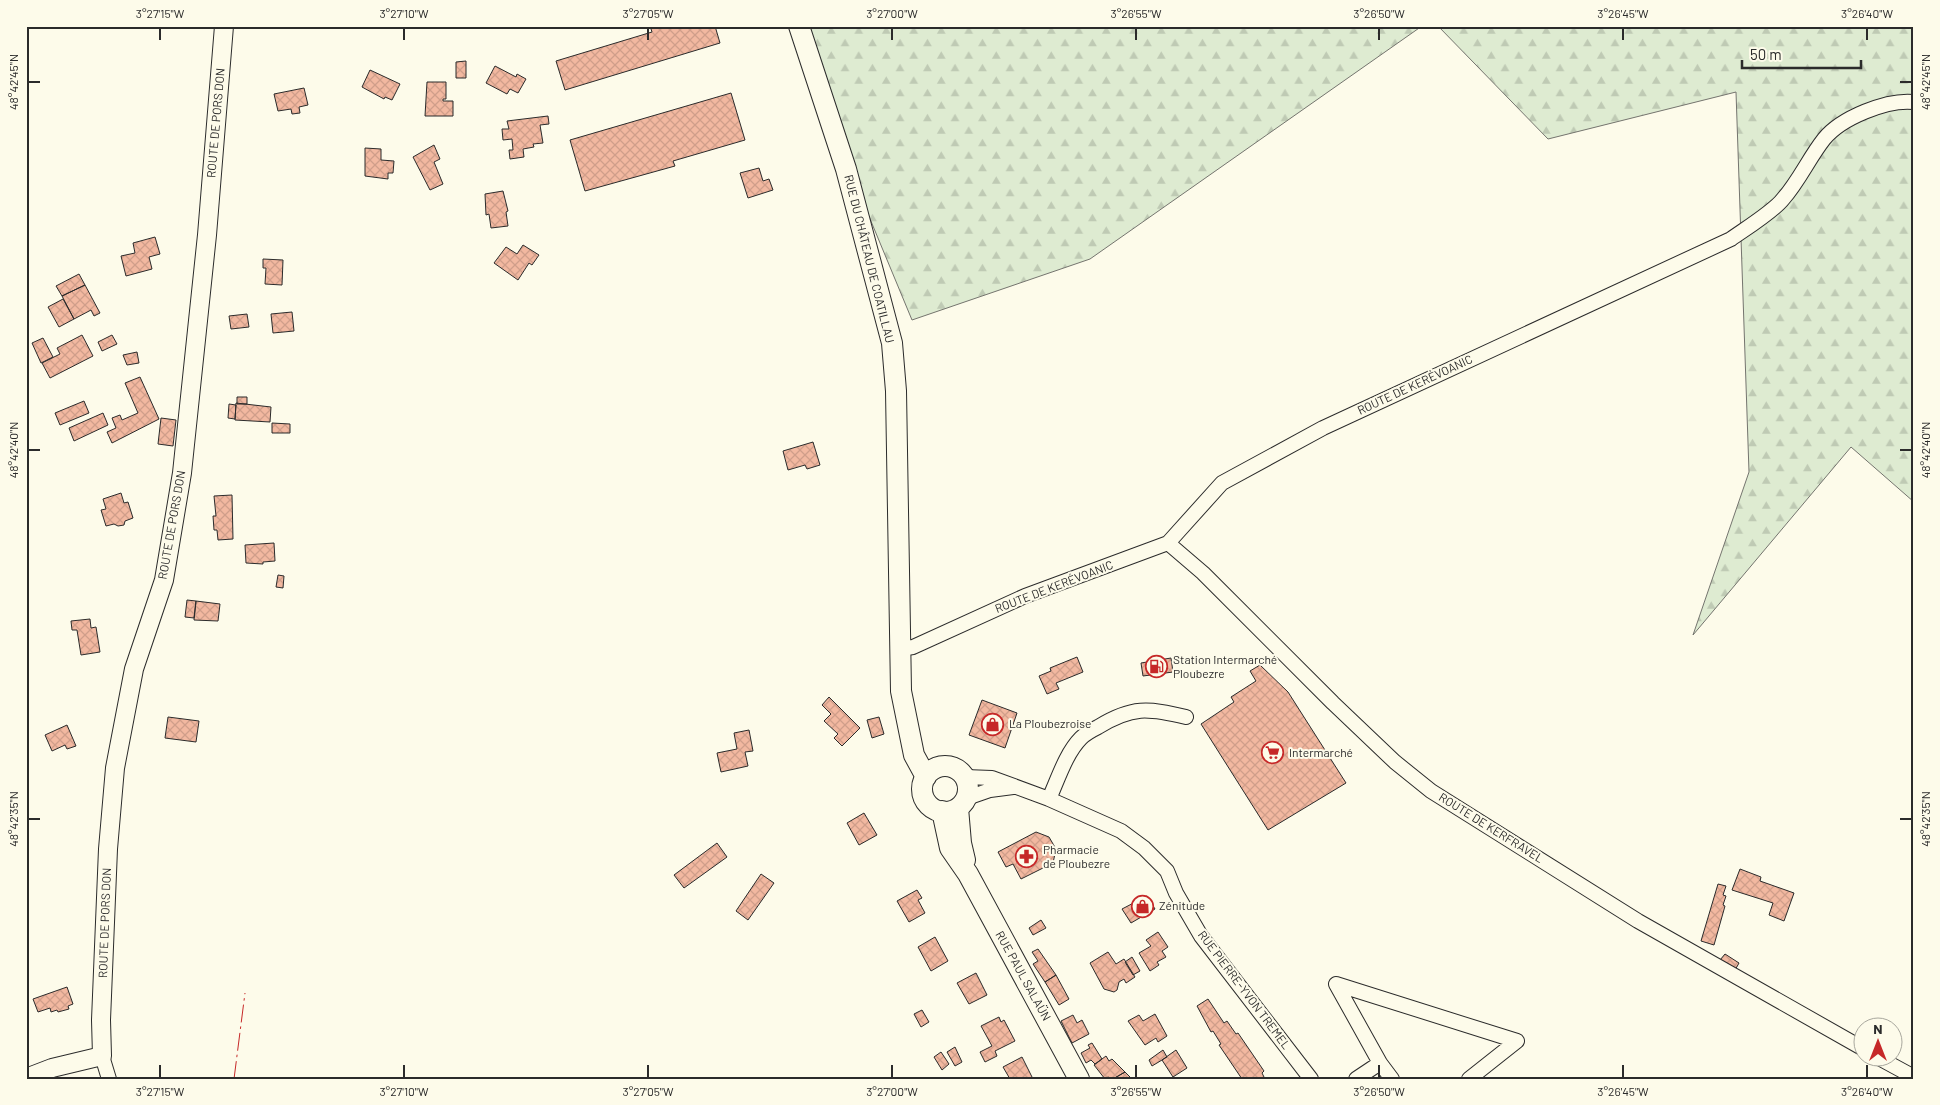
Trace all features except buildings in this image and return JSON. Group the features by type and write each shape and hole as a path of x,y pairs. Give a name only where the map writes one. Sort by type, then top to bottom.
{"main road":[{"name":"RUE DU CHÂTEAU DE COATILLAU","path":"799,26 846,169 892,343 897,410 900,649"},
{"path":"900,649 902,691 908,730 934,772"},
{"path":"950,766 958,770 965,777 968,787 956,806 934,808 927,802 923,794 923,785 934,772 950,766"},
{"name":"RUE PAUL SALAÜN","path":"956,806 961,843 968,874 1079,1079"}],"street":[{"name":"ROUTE DE PORS DON","path":"109,1079 102,1056 101,1020 108,849 115,768 134,669 164,580 182,473 207,235 224,26"},
{"name":"ROUTE DE KERÉVOANIC","path":"900,649 913,647 1024,596 1168,543 1222,483 1323,428 1731,239 1782,201 1826,137 1855,116 1877,107 1905,101 1914,102"},
{"name":"ROUTE DE KERFRAVEL","path":"1168,543 1203,573 1395,762 1431,791 1638,921 1852,1042"},
{"path":"1049,799 1071,751 1082,737 1104,723 1134,710 1160,711 1186,717"},
{"name":"RUE PIERRE-YVON TREMEL","path":"965,777 992,778 1049,799 1121,831 1144,848 1167,871 1176,893 1201,936 1311,1079"},
{"path":"956,806 990,790 1013,786"},
{"path":"1392,1079 1380,1063 1336,984 1517,1041 1469,1079"},
{"path":"26,1078 52,1068 102,1056"},
{"path":"1356,1079 1380,1063"},
{"path":"1897,1068 1914,1077"}],"green space":[{"path":"790,26 1422,26 1090,259 912,320"},
{"path":"1438,26 1914,26 1914,502 1851,447 1693,635 1749,472 1736,92 1548,139"}],"power":[{"path":"234,1079 245,993"}],"place":[{"name":"Station Intermarché Ploubezre","path":"1157,667"},
{"name":"La Ploubezroise","path":"993,724"},
{"name":"Intermarché","path":"1273,753"},
{"name":"Pharmacie de Ploubezre","path":"1027,857"},
{"name":"Zénitude","path":"1143,906"}]}
